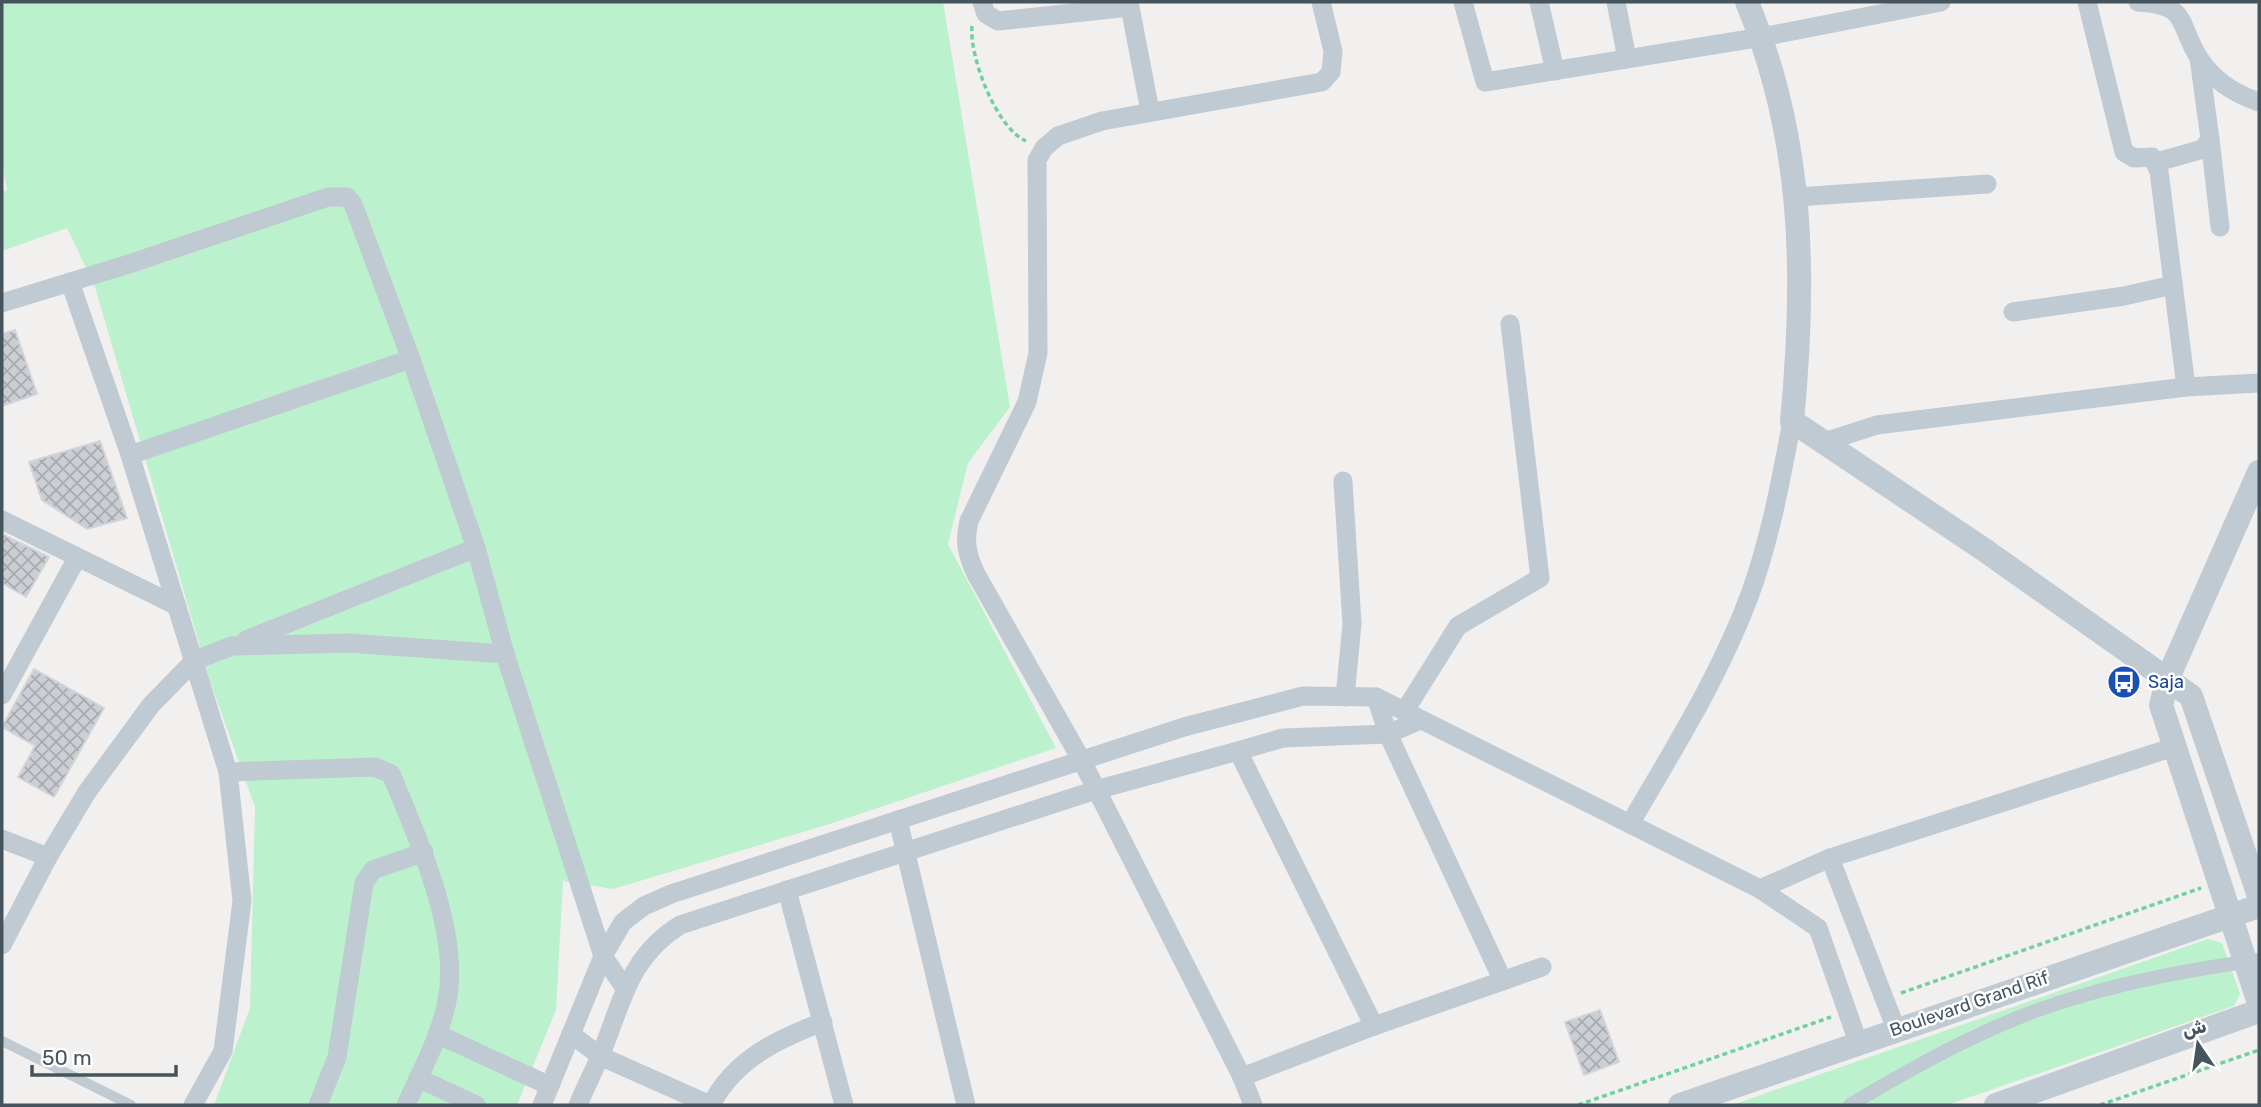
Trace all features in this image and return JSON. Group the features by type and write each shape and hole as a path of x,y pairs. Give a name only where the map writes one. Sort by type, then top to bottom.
{"street":[{"path":"1253,1105 1242,1077 1082,761 976,574 967,553 965,538 969,521 1027,402 1038,353 1037,160 1044,148 1058,136 1102,121 1322,82 1331,72 1333,51 1321,2"},
{"path":"1463,2 1485,82 1762,37 1941,2"},
{"path":"1539,2 1555,71"},
{"path":"1616,2 1627,59"},
{"path":"1630,824 1708,689 1749,597 1776,503 1792,421 1801,265 1797,197 1777,84 1747,2"},
{"path":"2087,2 2124,152 2127,156 2152,157 2157,162 2186,387"},
{"path":"2138,2 2163,4 2180,15 2198,57 2220,227"},
{"path":"982,4 986,15 998,21 1138,4 1150,111"},
{"path":"2198,57 2221,82 2259,102"},
{"path":"2157,162 2203,149 2210,139"},
{"path":"1797,197 1987,184"},
{"path":"2,303 328,197 347,197 353,204 411,359 476,548 505,654 603,956 624,986"},
{"path":"70,282 130,455 229,772 242,901 223,1051 193,1105"},
{"path":"2013,312 2124,296 2173,285"},
{"path":"578,1105 600,1056 624,986 648,951 680,925 1097,790 1283,738 1388,734 1412,716 1458,626 1540,578 1510,324"},
{"path":"130,455 411,359"},
{"path":"1824,442 1877,425 2186,387 2259,383"},
{"path":"1792,421 2191,696 2259,896"},
{"path":"2259,472 2168,678 2161,705 2229,917 2252,961 2259,1003"},
{"path":"1343,481 1352,624 1345,697"},
{"path":"2,520 177,606"},
{"path":"2,945 48,857 87,792 151,705 195,660 476,548"},
{"path":"2,695 77,558"},
{"path":"232,646 348,643 505,654"},
{"path":"542,1105 603,956 624,922 644,906 670,894 1082,761 1261,706 1303,696 1376,697 1760,889 1818,928 1858,1042"},
{"path":"1376,697 1388,734 1503,981"},
{"path":"1760,889 1830,858 2174,747"},
{"path":"1238,751 1374,1026"},
{"path":"229,772 375,767 391,774 424,852 450,954 448,1000 437,1034 405,1105"},
{"path":"898,820 967,1105"},
{"path":"2,839 48,857"},
{"path":"318,1105 337,1057 364,883 373,870 424,852"},
{"path":"1830,858 1896,1029"},
{"path":"787,890 844,1105"},
{"name":"Boulevard Grand Rif","path":"1680,1105 2259,906"},
{"path":"1850,1105 2002,1025 2079,996 2252,961"},
{"path":"1242,1077 1374,1026 1542,967"},
{"path":"1996,1105 2259,1011"},
{"path":"571,1034 600,1056 711,1105 756,1052 780,1038 823,1021"},
{"path":"437,1034 550,1086"},
{"path":"418,1078 476,1105"}],"lane":[{"path":"2,1041 131,1105"}],"path":[{"path":"982,4 972,24 971,34 986,87 1014,136 1044,148"},
{"path":"1885,999 2217,882"},
{"path":"1578,1105 1847,1012"},
{"path":"2100,1105 2259,1050"}],"green space":[{"path":"2,2 943,2 1010,407 968,463 948,544 1056,748 836,822 613,889 563,881 556,1010 517,1105 214,1105 250,1008 255,807 210,681 95,287 67,228 2,251 2,192 7,190 2,163"},
{"path":"2208,939 2222,943 2240,994 2234,1006 1947,1105 1732,1105"}],"building":[{"path":"15,330 37,394 2,406 2,334"},
{"path":"100,441 127,518 87,529 42,500 29,462"},
{"path":"2,534 49,557 26,597 2,583"},
{"path":"34,669 104,708 54,797 18,777 35,746 2,727"},
{"path":"1600,1010 1619,1062 1584,1075 1565,1022"}],"place":[{"name":"Saja","path":"2124,682"}]}
